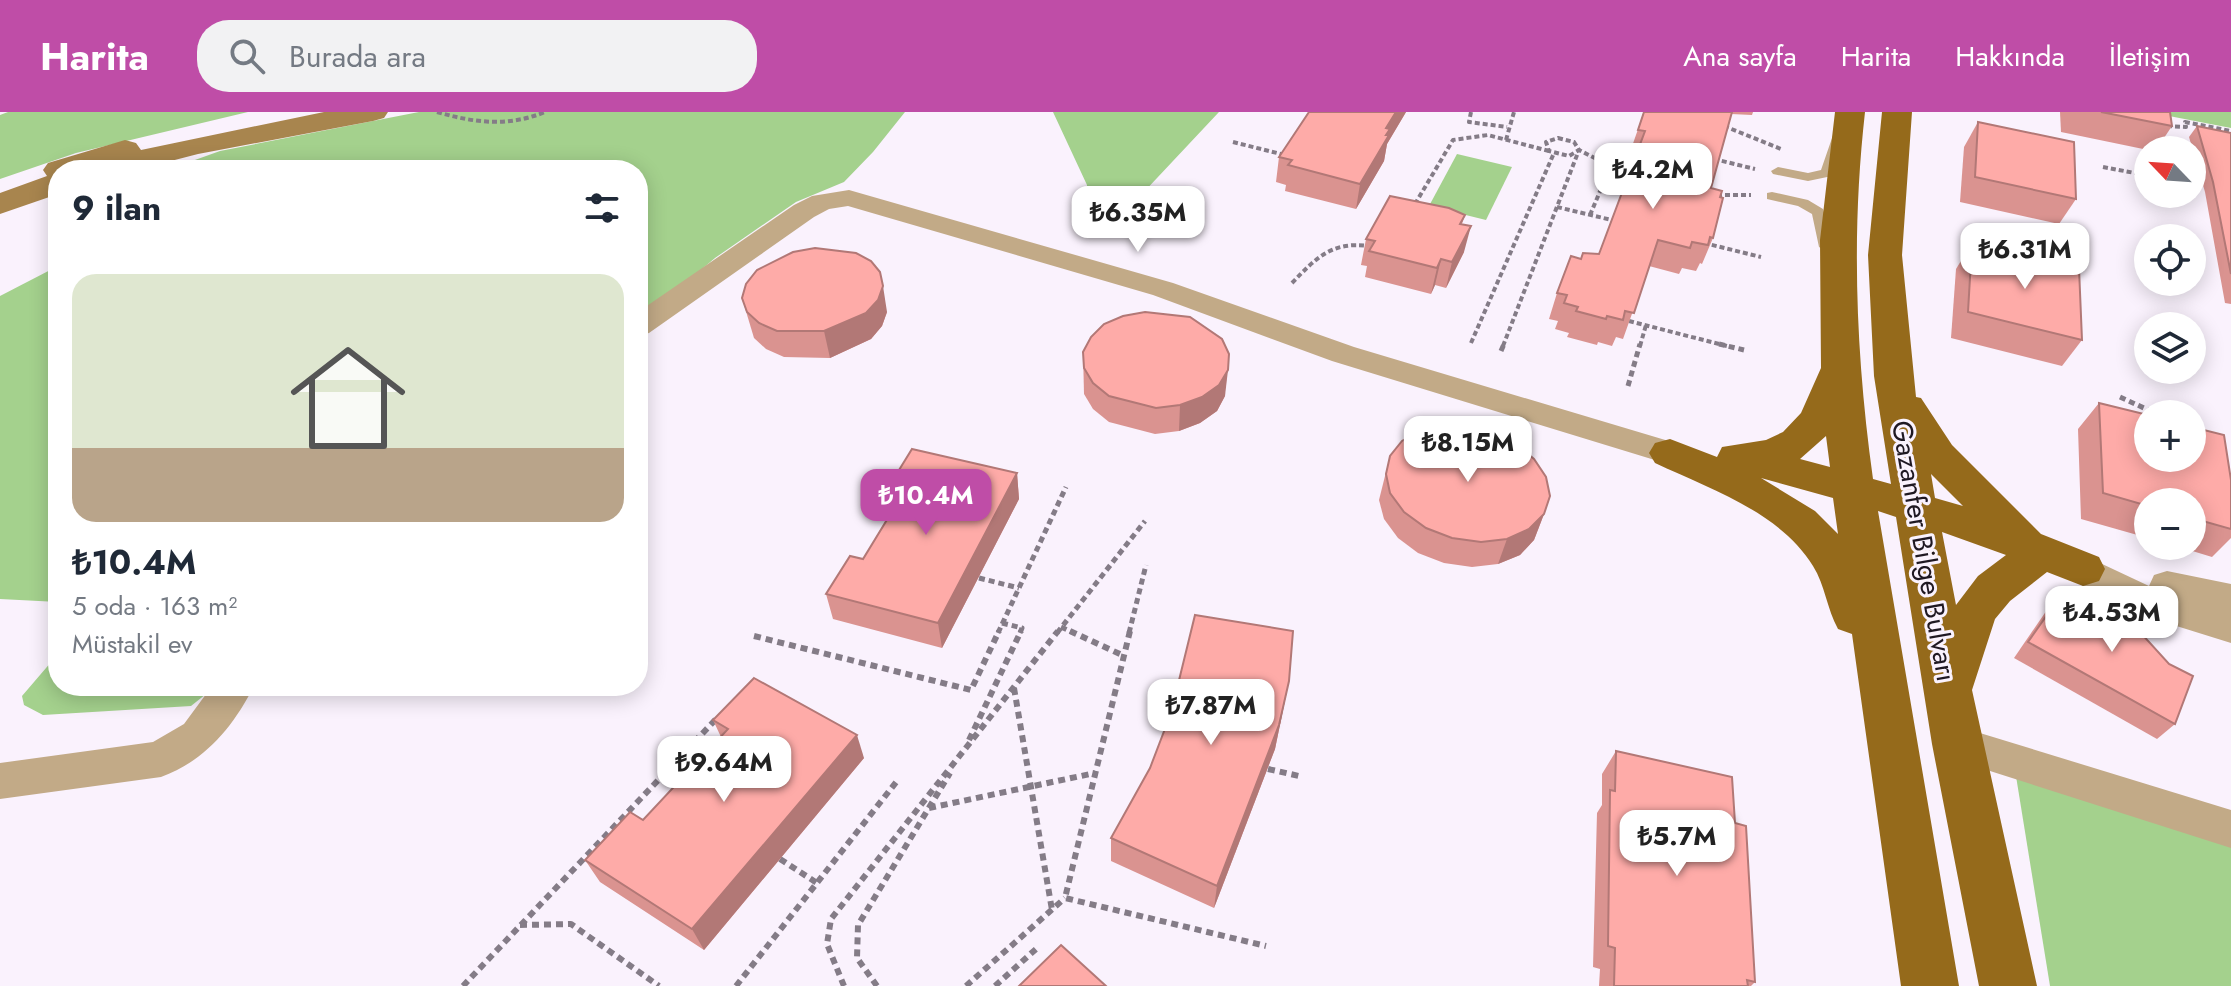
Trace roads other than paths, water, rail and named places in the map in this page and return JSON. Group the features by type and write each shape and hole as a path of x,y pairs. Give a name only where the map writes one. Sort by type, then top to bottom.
{"main road":[{"path":"95,160 184,136 303,112"},
{"path":"137,160 197,145 373,112"},
{"path":"1848,112 1838,211 1837,306 1841,367 1855,504 1930,986"},
{"name":"Gazanfer Bilge Bulvarı","path":"1897,112 1885,241 1893,376 1957,744 2008,986"},
{"path":"0,191 48,174"},
{"path":"0,204 48,187"},
{"path":"1735,471 1803,440 1819,420 1841,367"},
{"path":"1893,376 1916,426 1937,455 2030,554"},
{"path":"1670,453 2083,569"},
{"path":"1735,471 1830,555 1846,591 1892,736"},
{"path":"1949,689 1978,602 2030,554"}],"street":[{"path":"648,319 804,211 822,202 849,198 1163,289 1343,354 1670,453"},
{"path":"2083,569 2151,580 2231,599"},
{"path":"2083,569 2151,604 2231,628"},
{"path":"0,781 161,759 198,736 227,696"},
{"path":"1957,744 2231,829"}],"lane":[{"path":"1772,171 1808,177 1827,173 1848,112"},
{"path":"1772,196 1803,203 1818,212 1837,306"}]}
